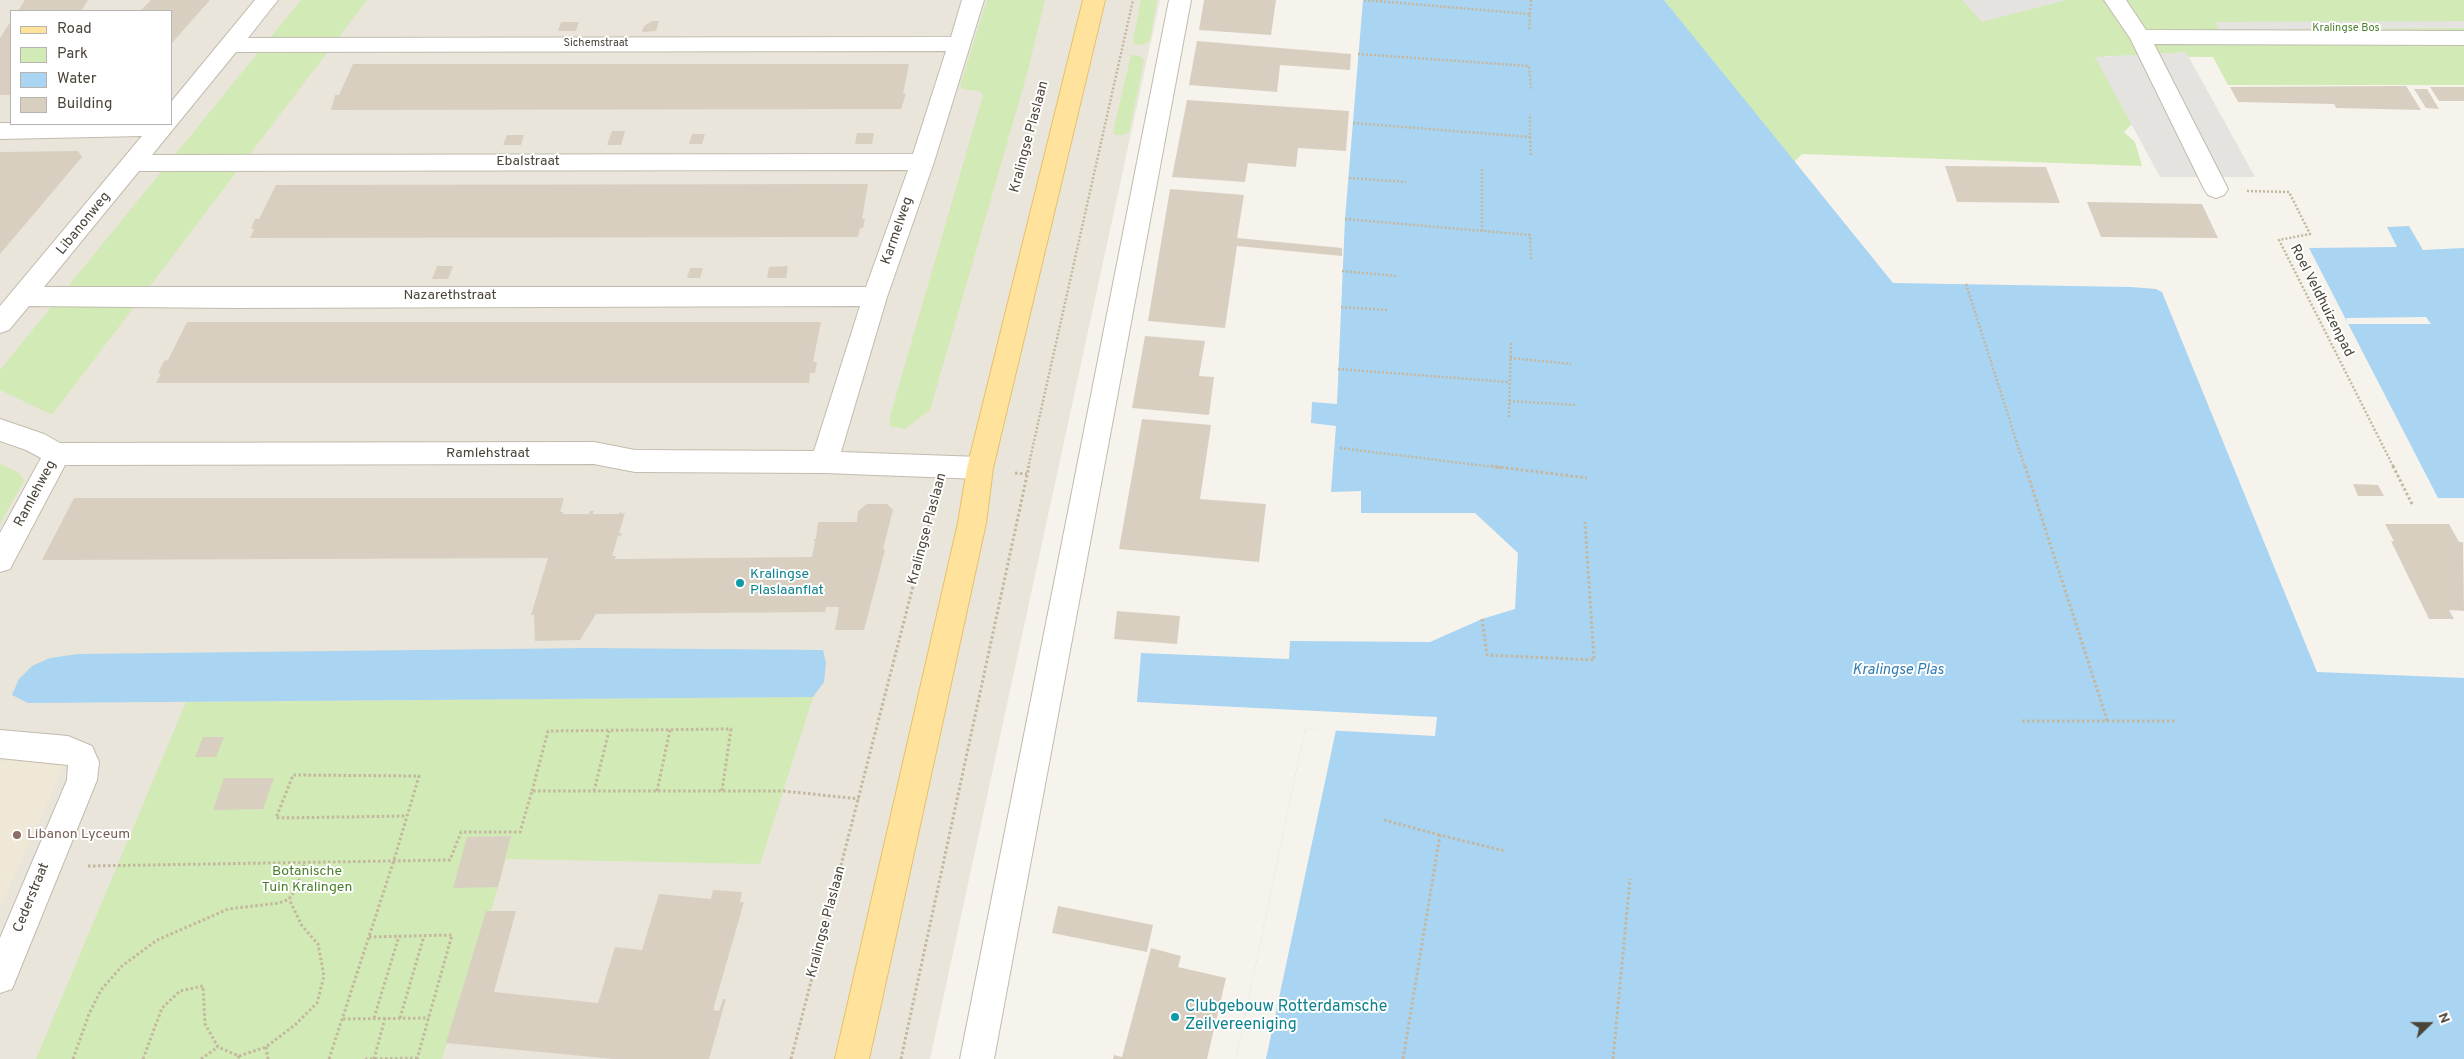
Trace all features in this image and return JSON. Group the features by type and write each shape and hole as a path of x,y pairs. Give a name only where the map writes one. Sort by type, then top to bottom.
{"main road":[{"name":"Kralingse Plaslaan","path":"852,1059 972,523 980,468 1094,0"}],"street":[{"name":"Libanonweg","path":"172,116 268,0"},
{"name":"Karmelweg","path":"824,462 875,297 922,162 974,0"},
{"path":"977,1059 1180,0"},
{"path":"2115,0 2140,37 2216,189"},
{"path":"2140,37 2464,38"},
{"name":"Sichemstraat","path":"231,44 960,44"},
{"path":"0,131 124,125"},
{"name":"Libanonweg","path":"0,323 164,125"},
{"name":"Ebalstraat","path":"134,163 922,162"},
{"name":"Nazarethstraat","path":"24,296 234,298 450,296 875,297"},
{"name":"Ramlehstraat","path":"0,430 35,442 57,454 594,453 635,461 824,462 945,465 980,468"},
{"name":"Ramlehweg","path":"0,560 57,454"},
{"name":"Cederstraat","path":"0,744 68,750 81,756 84,762 82,780 0,977"}],"path":[{"path":"901,1059 1061,316 1132,0"},
{"path":"1364,0 1530,14"},
{"path":"1529,30 1531,0"},
{"path":"1358,54 1529,66 1531,89"},
{"path":"1530,114 1531,157"},
{"path":"1352,123 1530,137"},
{"path":"1482,169 1482,231"},
{"path":"1348,178 1406,182"},
{"name":"Roel Veldhuizenpad","path":"2216,189 2289,192 2310,234 2279,240 2412,506"},
{"path":"1345,219 1530,235 1531,261"},
{"path":"1342,271 1397,276"},
{"path":"1966,284 2108,723"},
{"path":"1341,307 1387,310"},
{"path":"1509,417 1510,343"},
{"path":"1510,358 1572,364"},
{"path":"1338,369 1509,382"},
{"path":"1510,401 1577,405"},
{"path":"1340,448 1587,478"},
{"name":"Kralingse Plaslaan","path":"791,1059 860,799 945,465"},
{"path":"1482,619 1488,655 1594,660 1585,522"},
{"path":"2022,721 2108,723 2176,721"},
{"path":"45,867 450,860 461,832 520,832 548,731 732,729 722,791"},
{"path":"657,791 670,730"},
{"path":"594,791 609,731"},
{"path":"329,1059 394,860 419,776 293,775 276,818 407,816"},
{"path":"532,791 784,791 860,799"},
{"path":"1384,820 1505,851"},
{"path":"1403,1059 1440,835"},
{"path":"73,1059 89,1014 101,990 122,966 157,940 228,909 279,902 289,898 296,889 305,862"},
{"path":"1612,1059 1630,880"},
{"path":"143,1059 162,1008 180,991 203,986 204,1024 218,1047 239,1057 266,1047 296,1024 316,1003 324,976 318,944 302,926 289,898"},
{"path":"374,1018 399,936"},
{"path":"400,1018 424,936"},
{"path":"365,1059 418,1058 452,936 369,937"},
{"path":"374,1059 385,1018"},
{"path":"342,1019 429,1018"},
{"path":"201,1059 218,1047"},
{"path":"266,1047 268,1059"}],"shaded area":[{"path":"0,0 1160,0 930,1059 0,1059"},
{"path":"1962,0 2066,0 1982,22"},
{"path":"2464,21 2464,28 2219,30 2216,22"},
{"path":"2186,52 2255,177 2160,177 2095,57"},
{"name":"Libanon Lyceum","path":"0,761 66,761 0,908"}],"green space":[{"path":"301,0 367,0 52,415 0,390 0,370"},
{"path":"987,0 1045,0 1027,74 930,410 905,429 890,426 890,416 983,95 980,91 962,89 960,86"},
{"path":"1141,0 1157,0 1150,40 1144,44 1135,45 1133,40"},
{"name":"Kralingse Bos","path":"1664,0 2464,0 2464,85 2228,85 2213,57 2104,56 2132,124 2124,132 2135,142 2142,166 1802,154 1794,162"},
{"path":"1131,55 1140,56 1144,60 1129,132 1124,135 1116,135 1113,132"},
{"path":"0,464 18,472 24,481 0,524"},
{"name":"Botanische Tuin Kralingen","path":"813,697 760,864 506,859 491,911 486,911 442,1059 36,1059 186,702"}],"water":[{"name":"Kralingse Plas","path":"1363,0 1664,0 1893,283 2131,287 2156,289 2162,292 2317,672 2464,678 2464,1059 1236,1059 1305,729 1435,736 1437,717 1137,702 1141,653 1289,659 1290,641 1430,642 1482,619 1515,609 1518,553 1475,513 1361,513 1361,491 1331,492 1336,426 1311,423 1312,402 1337,404 1345,219"},
{"path":"2409,226 2423,250 2464,248 2464,498 2438,498 2309,248 2397,247 2387,227"},
{"path":"589,648 823,650 826,663 824,682 813,697 28,703 12,695 19,679 32,666 50,658 78,654"}],"pier":[{"path":"2426,317 2431,324 2348,324 2346,318"},
{"path":"1305,729 1336,730 1266,1059 1236,1059"}],"building":[{"path":"25,0 88,0 82,10 19,10"},
{"path":"151,0 210,0 172,43 172,10 141,10"},
{"path":"1204,0 1276,0 1271,35 1199,30"},
{"path":"652,21 659,21 656,31 642,32 644,26"},
{"path":"561,22 579,22 576,31 558,31"},
{"path":"10,23 10,95 0,95 0,38"},
{"path":"1197,41 1351,54 1350,70 1280,65 1277,92 1189,85"},
{"path":"353,64 909,64 903,94 906,94 901,109 331,110 335,95 339,95"},
{"path":"2406,86 2421,110 2336,108 2334,104 2238,102 2230,87"},
{"path":"2430,87 2464,87 2464,101 2439,101"},
{"path":"2414,89 2427,89 2439,109 2426,108"},
{"path":"1187,100 1349,111 1346,151 1298,148 1296,167 1248,163 1245,182 1172,177"},
{"path":"612,131 625,131 621,145 607,145"},
{"path":"857,133 874,133 872,144 855,144"},
{"path":"692,134 705,134 702,144 689,144"},
{"path":"507,135 524,135 521,145 503,145"},
{"path":"78,151 82,157 0,254 0,152"},
{"path":"1945,166 2046,167 2060,203 1957,202"},
{"path":"868,184 862,219 865,219 858,237 250,238 254,229 251,229 255,219 259,219 276,185"},
{"path":"1170,189 1244,195 1237,238 1342,248 1342,256 1237,246 1225,328 1148,321"},
{"path":"2087,202 2202,204 2218,238 2101,237"},
{"path":"437,266 453,266 448,279 432,279"},
{"path":"788,266 786,278 767,278 769,267"},
{"path":"690,268 703,268 700,278 687,278"},
{"path":"187,322 821,322 813,362 817,362 815,373 810,373 809,383 156,383 161,374 158,373 164,361 168,360"},
{"path":"1145,336 1205,341 1199,376 1214,377 1209,415 1132,408"},
{"path":"1142,419 1211,425 1200,499 1266,504 1259,562 1119,549"},
{"path":"2353,484 2378,485 2384,496 2358,496"},
{"path":"74,498 564,498 560,512 563,512 563,514 589,514 590,511 594,511 593,514 618,514 622,511 621,514 625,513 619,533 622,533 621,536 618,536 612,556 616,556 615,559 812,557 815,541 813,541 816,538 818,522 857,522 858,511 867,504 887,504 893,510 883,549 885,550 864,630 835,630 839,607 826,607 825,612 596,614 580,640 535,641 534,615 531,615 548,558 42,560"},
{"path":"2385,524 2449,524 2459,542 2463,542 2464,611 2449,610 2454,619 2429,619 2391,541 2394,541"},
{"path":"1117,611 1180,616 1177,644 1114,639"},
{"path":"203,737 224,737 216,757 195,757"},
{"path":"224,778 274,778 263,809 213,810"},
{"path":"511,836 498,887 453,888 467,837"},
{"path":"713,890 742,892 740,902 744,902 713,1010 719,1011 723,999 726,999 709,1059 614,1059 446,1043 486,911 516,911 494,992 598,1003 615,947 642,950 659,894 711,899"},
{"path":"1058,906 1153,925 1147,952 1052,933"},
{"name":"Clubgebouw Rotterdamsche Zeilvereeniging","path":"1151,948 1181,956 1178,967 1226,978 1207,1059 1113,1059 1114,1055 1122,1057"}],"place":[{"name":"Kralingse Plaslaanflat","path":"740,583"},
{"name":"Libanon Lyceum","path":"17,835"},
{"name":"Clubgebouw Rotterdamsche Zeilvereeniging","path":"1175,1017"}]}
